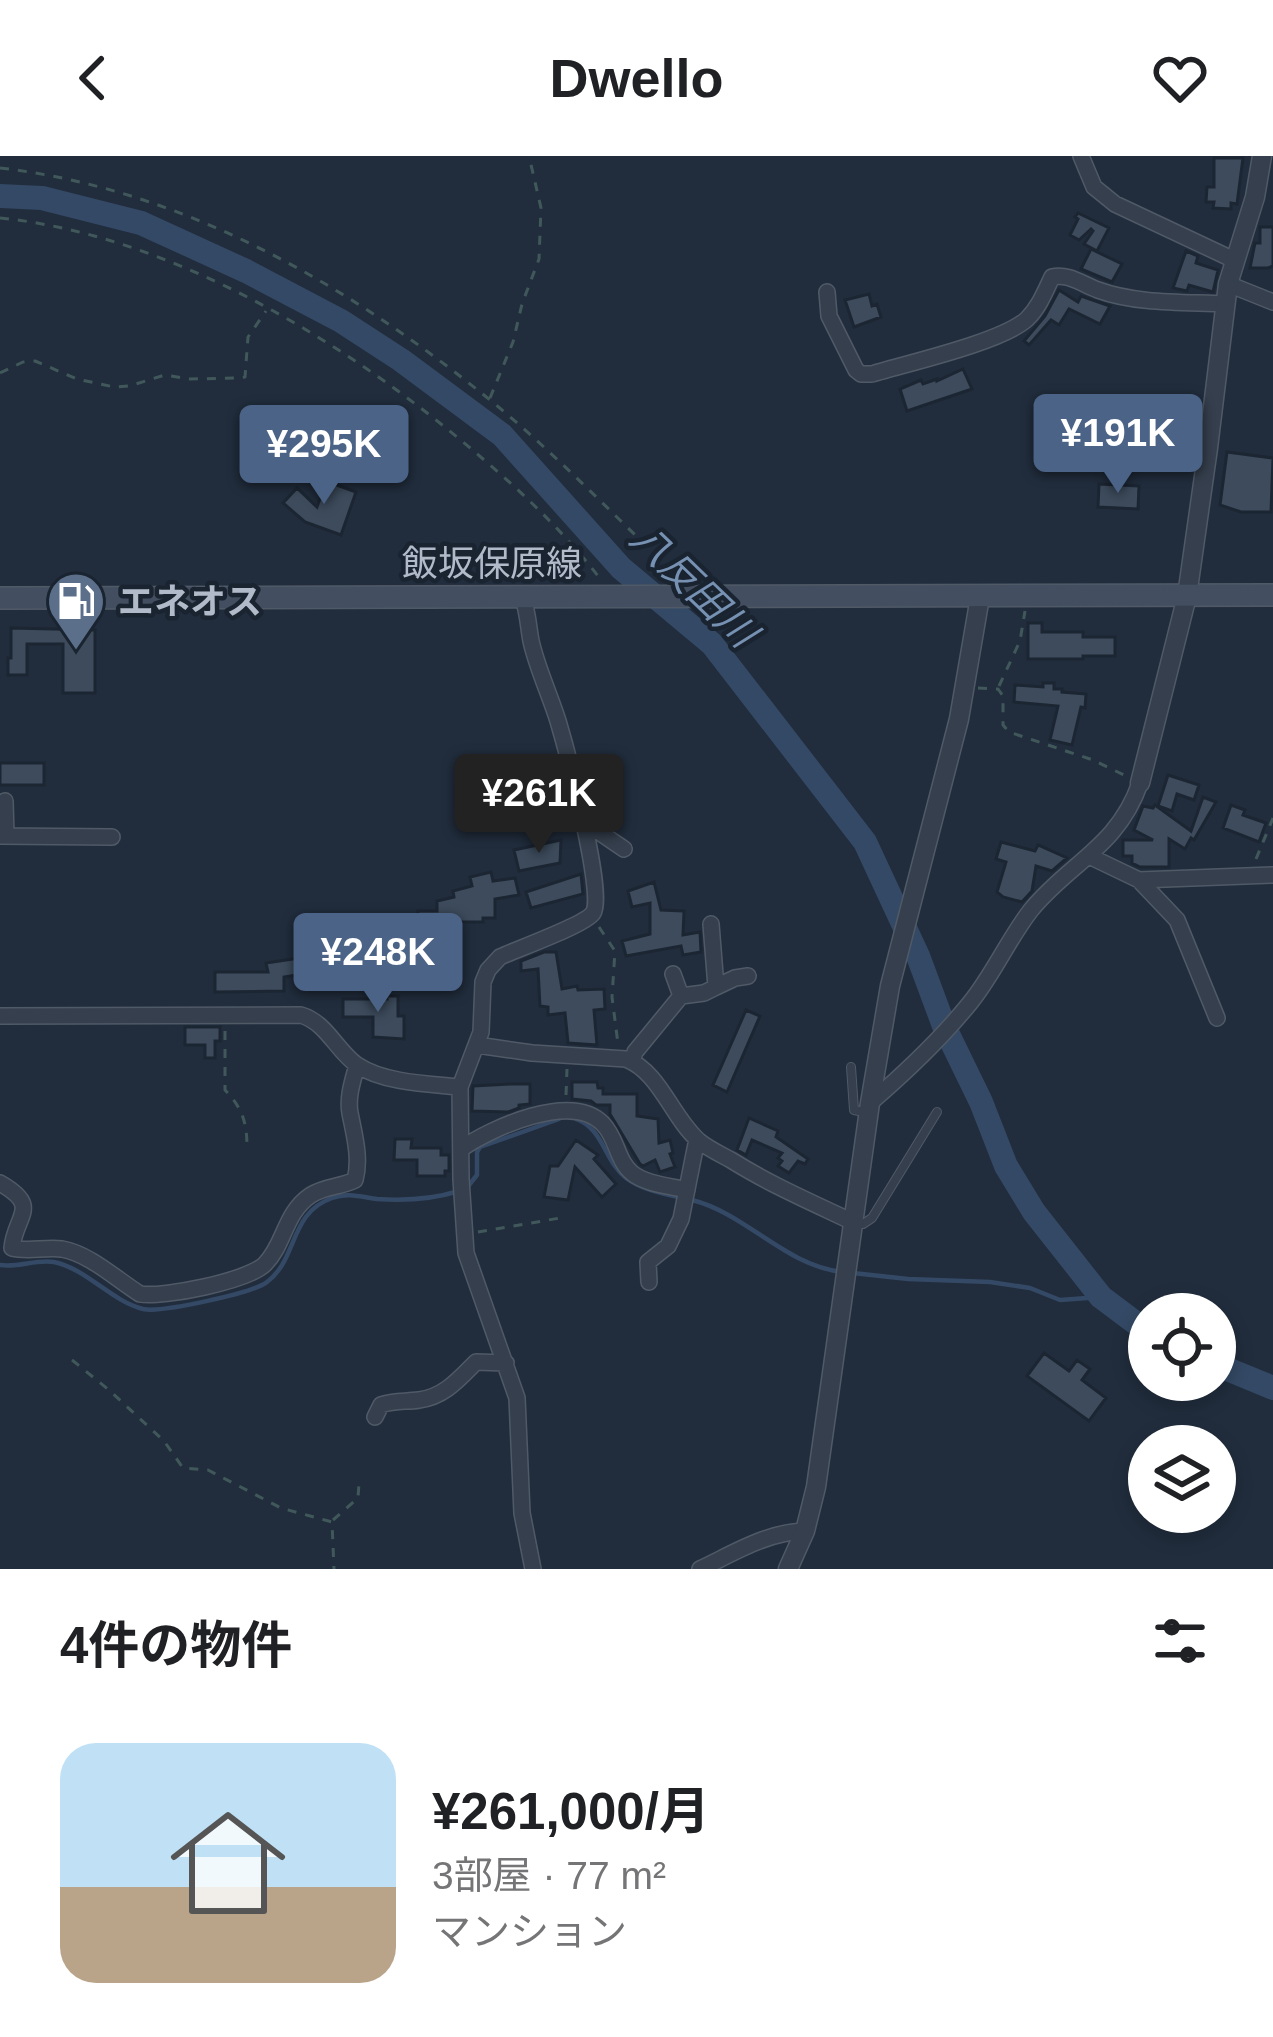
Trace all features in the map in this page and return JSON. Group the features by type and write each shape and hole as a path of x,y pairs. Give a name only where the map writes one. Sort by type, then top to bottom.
{"main road":[{"name":"飯坂保原線","path":"0,598 1273,596"}],"street":[{"path":"1081,156 1094,187 1114,204 1234,260"},
{"path":"870,1108 971,1001 1032,908 1123,819 1140,783 1187,596 1228,284 1255,197 1262,156"},
{"path":"827,292 829,316 861,374 995,337 1024,322 1052,278 1063,275 1105,292 1225,304"},
{"path":"1228,284 1273,302"},
{"path":"522,596 583,820 596,908 590,916 494,962 483,982 483,1020 477,1045 460,1087 466,1253 506,1364 519,1418 521,1513 533,1569"},
{"path":"788,1569 805,1531 816,1487 890,986 964,688 980,597"},
{"path":"5,801 3,836 112,837"},
{"path":"583,820 623,849"},
{"path":"1089,856 1139,880 1177,920 1217,1018"},
{"path":"1139,880 1273,875"},
{"path":"711,924 716,987"},
{"path":"673,974 681,996"},
{"path":"625,1060 681,996 704,993 748,976"},
{"path":"0,1016 307,1016 358,1065 379,1075 460,1087"},
{"path":"477,1045 625,1060 649,1075 697,1139 762,1180 855,1223"},
{"path":"0,1184 22,1199 22,1219 12,1249 73,1252 140,1294 172,1294 254,1272 266,1263 302,1203 326,1188 355,1180 356,1138 350,1101 358,1065"},
{"path":"461,1149 481,1135 566,1109 601,1121 632,1174 686,1197"},
{"path":"649,1282 648,1262 668,1246 682,1219 697,1139"},
{"path":"375,1417 380,1405 391,1401 441,1394 476,1362 506,1364"},
{"path":"700,1569 765,1538 805,1531"}],"lane":[{"path":"851,1067 854,1110 870,1108"},
{"path":"855,1223 872,1218 937,1112"}],"path":[{"path":"489,399 509,354 539,259 541,208 530,156"},
{"path":"0,168 127,193 187,215 249,243 359,304 489,399 676,575"},
{"path":"0,218 78,232 141,251 199,275 343,350 456,435 532,503 611,596"},
{"path":"0,373 35,361 77,379 114,387 165,375 190,380 245,377 248,337 267,309"},
{"path":"998,689 1020,641 1028,597"},
{"path":"964,688 998,689 1003,695 1003,725 1009,732 1093,760 1140,783"},
{"path":"1247,876 1273,818"},
{"path":"590,916 615,951 613,997 625,1060"},
{"path":"225,1016 225,1090 240,1106 247,1124 247,1148"},
{"path":"566,1109 567,1054"},
{"path":"464,1234 560,1218"},
{"path":"72,1360 164,1441 184,1468 208,1470 281,1508 332,1522"},
{"path":"334,1569 332,1522 358,1498 359,1483"}],"building":[{"path":"1214,158 1243,158 1237,204 1231,203 1231,209 1213,208 1214,202 1206,202 1207,187 1214,187"},
{"path":"1078,213 1109,228 1097,251 1084,244 1091,229 1079,240 1070,235"},
{"path":"1260,227 1273,227 1273,266 1250,268 1255,243 1260,243"},
{"path":"1091,249 1122,264 1112,282 1081,269"},
{"path":"1186,251 1198,256 1196,263 1218,270 1213,292 1189,285 1187,291 1173,288"},
{"path":"1059,290 1078,302 1081,296 1110,306 1100,324 1069,309 1059,325 1051,320 1029,345 1024,341"},
{"path":"869,294 881,317 854,327 845,300"},
{"path":"963,369 972,389 907,411 900,389"},
{"path":"1227,452 1273,458 1271,512 1241,512 1220,505"},
{"path":"326,481 356,492 341,535 305,522 283,503 297,488 317,507"},
{"path":"1099,484 1139,486 1138,509 1098,507"},
{"path":"1028,623 1042,623 1042,632 1115,637 1115,656 1028,659"},
{"path":"11,628 95,630 95,693 63,693 63,644 27,644 27,675 8,675"},
{"path":"1043,683 1054,683 1054,689 1062,692 1086,694 1072,745 1050,740 1058,706 1014,702 1015,685 1043,687"},
{"path":"0,763 44,763 44,785 0,785"},
{"path":"1168,775 1199,785 1194,800 1177,794 1172,811 1158,806"},
{"path":"1203,797 1216,802 1185,849 1169,839 1169,867 1140,867 1132,863 1132,856 1123,856 1123,840 1153,840 1134,830 1143,806 1155,805 1191,831"},
{"path":"1231,805 1266,823 1259,842 1223,828"},
{"path":"561,840 560,863 519,871 514,850"},
{"path":"1001,842 1035,851 1038,845 1067,858 1052,871 1036,866 1032,891 1022,902 997,892 1006,862 996,859"},
{"path":"491,872 493,881 515,878 519,895 495,899 495,918 454,922 454,955 422,955 418,911 437,911 437,901 472,886 470,877"},
{"path":"581,874 583,894 531,908 526,892"},
{"path":"654,882 661,910 684,911 683,935 700,932 701,952 683,955 681,946 626,956 622,941 650,934 650,903 632,907 628,891"},
{"path":"556,952 562,989 604,989 605,1009 594,1010 597,1045 568,1043 565,1013 548,1015 548,1007 540,1006 538,969 521,971 521,961"},
{"path":"313,956 316,972 284,977 284,991 215,992 215,972 268,972 266,963"},
{"path":"398,996 404,1039 373,1037 373,1017 343,1017 343,999"},
{"path":"746,1010 760,1016 727,1092 713,1085"},
{"path":"185,1027 220,1027 215,1058 205,1058 205,1045 185,1045"},
{"path":"572,1082 597,1082 603,1094 637,1094 637,1116 658,1119 659,1143 670,1140 675,1167 660,1172 655,1160 640,1164 610,1114 610,1105 572,1099"},
{"path":"530,1084 530,1104 508,1112 472,1111 473,1086"},
{"path":"749,1118 778,1131 776,1137 808,1159 805,1164 798,1161 789,1173 778,1166 782,1153 752,1140 746,1155 737,1150"},
{"path":"395,1139 412,1139 411,1148 441,1148 441,1155 449,1155 449,1171 445,1176 417,1176 417,1160 394,1160"},
{"path":"576,1140 598,1155 594,1159 616,1184 602,1197 575,1167 568,1200 544,1197 550,1166 558,1166"},
{"path":"1044,1353 1069,1371 1077,1360 1090,1369 1082,1380 1106,1398 1089,1421 1027,1376"}],"waterway":[{"name":"八反田川","path":"0,196 42,198 141,223 246,271 341,321 502,435 621,568 712,644 865,842 1006,1166 1034,1212 1101,1297 1128,1317"},
{"path":"469,1185 477,1175 480,1147 559,1119"},
{"path":"576,1119 593,1130 626,1178 681,1198"},
{"path":"0,1265 54,1262 143,1309 186,1305 267,1282 284,1261 308,1214 332,1198 408,1199 459,1191"},
{"path":"692,1200 730,1216 802,1260 842,1272"},
{"path":"853,1273 990,1282 1030,1288 1060,1300 1101,1297"},
{"name":"八反田川","path":"1236,1373 1273,1388"}],"place":[{"name":"エネオス","path":"76,652"}]}
